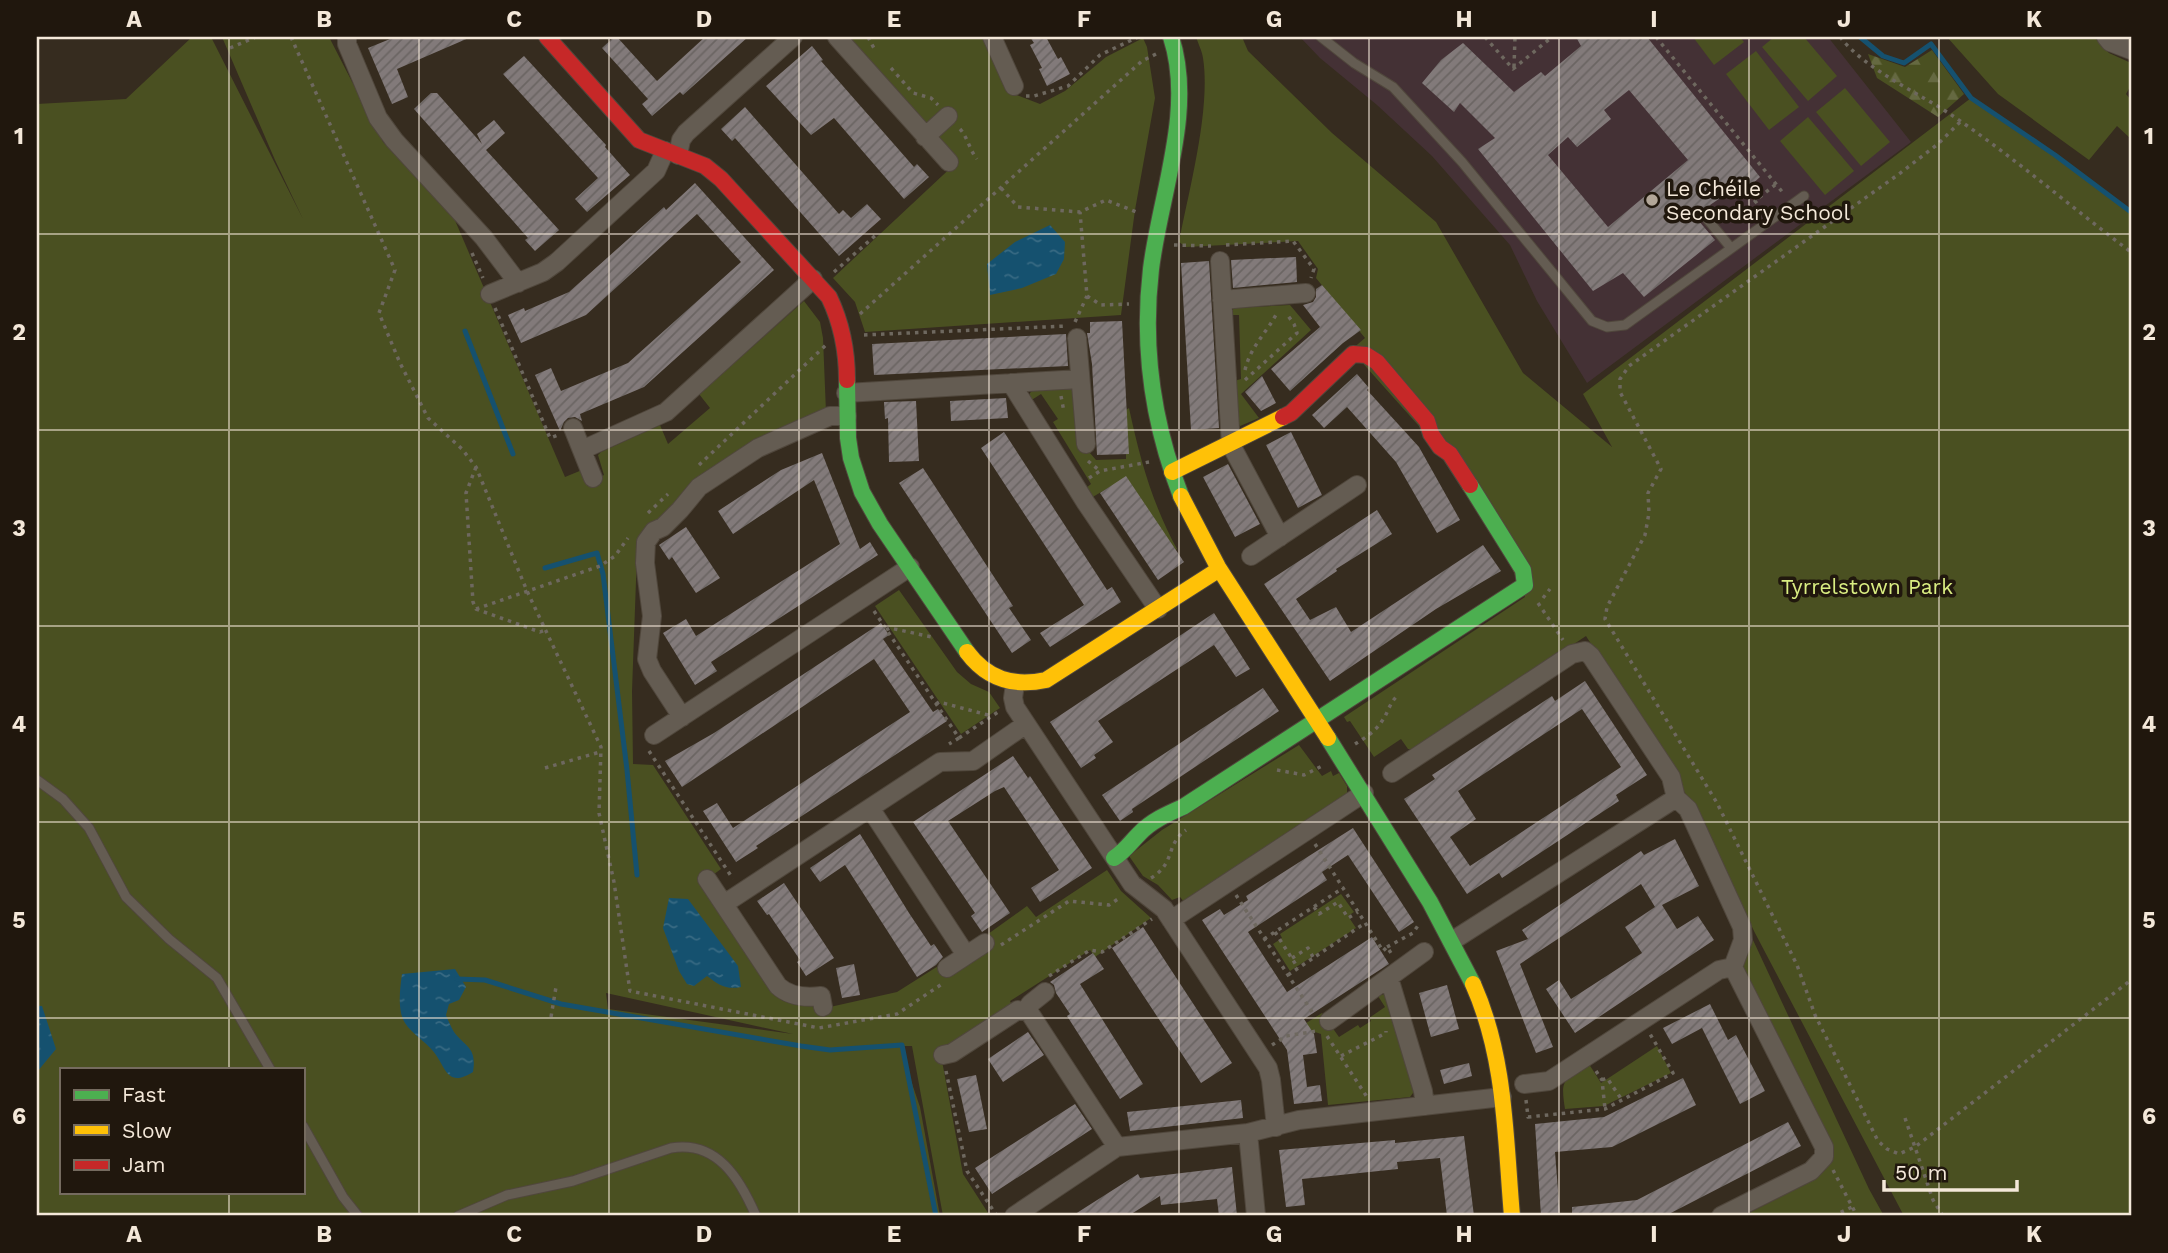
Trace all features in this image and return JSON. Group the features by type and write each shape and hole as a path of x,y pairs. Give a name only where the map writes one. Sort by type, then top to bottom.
{"street":[{"path":"347,37 347,44 377,118 484,238 519,283"},
{"path":"547,37 639,140 705,166 721,179 816,282 838,311 844,329 851,461 861,488 877,518 978,666 1014,691"},
{"path":"490,294 543,272 557,262 656,171 686,133 793,37"},
{"path":"837,37 949,162"},
{"path":"992,37 1014,86"},
{"path":"2106,37 2131,50"},
{"path":"1173,43 1181,79 1181,105 1155,243 1149,304 1154,394 1161,435 1192,520 1218,570 1364,793 1452,941 1481,1004 1500,1066 1512,1216"},
{"path":"925,137 948,116"},
{"path":"1220,261 1231,445 1280,537"},
{"path":"582,450 666,412 816,282"},
{"path":"1222,300 1306,293"},
{"path":"1077,338 1086,443"},
{"path":"1114,858 1161,816 1183,807 1318,722 1525,584 1523,570 1450,454 1440,447 1431,434 1427,421 1370,356 1363,353 1353,354 1292,413 1231,445 1170,465"},
{"path":"846,393 1080,379"},
{"path":"1011,383 1076,488 1158,609"},
{"path":"682,717 647,659 652,616 645,563 646,542 654,531 663,527 680,510 699,487 758,448 830,416 847,416"},
{"path":"573,428 593,478"},
{"path":"1251,556 1357,485"},
{"path":"654,735 910,567"},
{"path":"1014,691 1058,675 1218,570"},
{"path":"1392,773 1572,654 1585,652 1591,656 1671,777 1676,798 1688,809 1742,927 1743,940 1733,967 1824,1147 1824,1157 1811,1171 1721,1216"},
{"path":"1014,691 1015,707 1114,858 1132,884 1164,909 1164,918 1268,1068 1276,1127"},
{"path":"724,904 940,762 973,761 1026,724"},
{"path":"1164,918 1228,883 1364,793"},
{"path":"1452,941 1676,798"},
{"path":"870,808 966,955"},
{"path":"707,878 778,986 785,993 821,996 823,1007"},
{"path":"947,968 985,943"},
{"path":"1325,1024 1424,952"},
{"path":"1524,1084 1549,1081 1719,970 1733,967"},
{"path":"1395,974 1399,1007 1423,1091 1424,1106"},
{"path":"1028,1012 1034,1000 1045,992"},
{"path":"943,1055 952,1053 1018,1010 1028,1012 1117,1147"},
{"path":"1014,1216 1117,1147 1248,1133 1299,1120 1502,1097"},
{"path":"1248,1133 1256,1216"}],"lane":[{"path":"1321,37 1354,63 1393,87 1462,162 1592,321 1607,327 1625,325 1804,196"},
{"path":"1709,219 1731,248"},
{"path":"37,779 63,799 89,828 126,897 169,939 217,978 269,1068"},
{"path":"304,1128 343,1197 358,1216"},
{"path":"458,1216 507,1195 573,1181 684,1146 699,1148 726,1167 737,1180 756,1216"}],"path":[{"path":"230,48 256,37"},
{"path":"290,37 395,270 379,313 400,363 428,418 462,449 476,467 545,629 601,751 599,813 614,882 630,991"},
{"path":"868,37 881,58"},
{"path":"1014,86 1015,94 1034,96 1068,86 1100,55 1138,37"},
{"path":"1485,37 1513,69"},
{"path":"1513,69 1515,37"},
{"path":"1513,69 1552,37"},
{"path":"1656,37 1793,204"},
{"path":"1840,37 1847,46 1900,84 1960,121 2131,252"},
{"path":"1158,61 1156,54 1173,43"},
{"path":"890,66 914,93 931,98 967,137 969,149 978,159"},
{"path":"1960,121 1938,144 1899,174 1629,366 1620,379 1620,392 1661,469 1648,493 1649,513 1644,535 1607,607 1605,619 1717,803 1797,965 1815,1015 1878,1141 1886,1149 1899,1154 1914,1147 2131,980"},
{"path":"1769,220 1755,201 1776,184"},
{"path":"1001,188 1018,207 1080,212 1106,200 1142,213 1139,225"},
{"path":"856,335 1075,326 1087,296 1080,212"},
{"path":"816,282 877,234"},
{"path":"1155,243 1192,247 1293,241 1314,269 1306,293"},
{"path":"1172,257 1174,245"},
{"path":"469,247 550,438 573,428"},
{"path":"1129,315 1130,293"},
{"path":"1087,296 1101,305 1149,304"},
{"path":"1280,307 1294,324 1297,333 1242,383 1249,356 1256,342 1272,323 1280,307"},
{"path":"1146,451 1150,471"},
{"path":"1076,488 1100,471 1148,462 1170,465"},
{"path":"476,467 466,493 475,608 540,632 545,629"},
{"path":"864,597 959,738"},
{"path":"1538,604 1572,654"},
{"path":"886,630 890,628 932,637 949,626"},
{"path":"949,760 949,744 1002,710 1002,699 1014,691"},
{"path":"936,704 939,702 992,716"},
{"path":"1333,712 1360,753"},
{"path":"654,735 660,744 648,751 742,893"},
{"path":"545,768 601,751"},
{"path":"1307,830 1383,951 1388,947 1395,974"},
{"path":"1228,883 1288,975 1325,1024 1340,1056 1371,1103 1373,1112"},
{"path":"1265,939 1343,888"},
{"path":"1328,897 1333,905"},
{"path":"1314,906 1319,914 1338,902 1348,918 1358,912"},
{"path":"1045,992 1039,983 1090,950 1102,952 1164,918"},
{"path":"1288,975 1365,923"},
{"path":"1275,932 1298,968"},
{"path":"1292,958 1308,948 1314,957"},
{"path":"551,1017 556,987"},
{"path":"1340,1056 1386,1033 1384,1019 1399,1007"},
{"path":"1524,1084 1528,1117 1605,1109 1673,1073 1641,1021"},
{"path":"1258,1054 1286,1036 1314,1032 1325,1024"},
{"path":"943,1055 967,1171 997,1216"},
{"path":"1586,1056 1602,1080 1605,1109"},
{"path":"1602,1080 1607,1077 1622,1100"},
{"path":"1905,1118 1933,1200 1943,1216"},
{"path":"1824,1157 1830,1163 1857,1216"},
{"path":"1833,1216 1852,1207"}],"shaded area":[{"name":"Le Chéile Secondary School","path":"1300,37 1828,37 1911,142 1587,383 1537,301 1510,245 1432,156 1377,105 1320,58"}],"green space":[{"path":"192,37 211,37 303,219 222,37 329,37 383,142 454,218 565,477 582,470 588,483 604,475 598,455 601,452 660,425 668,444 710,408 699,394 804,301 820,322 826,412 765,436 637,553 632,691 633,764 653,765 721,869 702,883 776,996 783,1001 818,1005 821,1009 897,992 981,939 1027,906 1036,917 1107,870 1121,891 1151,918 1095,957 1090,950 1010,1001 1013,1007 951,1047 940,1050 963,1174 990,1216 943,1216 912,1046 903,1046 905,1063 920,1107 940,1216 37,1216 37,104 126,99","holes":["606,993 793,1034 608,1009"]},
{"path":"846,37 983,37 1009,92 1040,104 1065,91 1106,57 1143,38 1147,47 1155,98 1135,210 1121,315 865,332 855,302 833,278 958,161"},
{"name":"Tyrrelstown Park","path":"1196,37 1242,37 1248,51 1332,133 1436,222 1523,373 1612,447 1583,394 1971,98 2055,155 2131,212 2131,1216 1904,1216 1755,933 1687,796 1586,636 1415,750 1408,749 1401,739 1374,757 1350,721 1347,722 1344,717 1525,597 1476,490 1351,350 1365,338 1316,278 1318,269 1298,241 1186,247 1179,242 1198,150 1204,101 1203,58"},
{"path":"1693,37 1740,37 1744,42 1714,65"},
{"path":"1774,37 1804,37 1837,76 1808,101 1762,47"},
{"path":"1947,37 2094,37 2109,53 2131,63 2131,85 2126,94 2131,100 2131,139 2117,126 2089,160 1998,94"},
{"path":"1932,50 1964,94 1938,117 1877,78 1868,54 1905,67"},
{"path":"1756,51 1799,107 1769,130 1726,74"},
{"path":"1845,88 1890,142 1861,166 1816,112"},
{"path":"1808,117 1854,171 1825,195 1780,141"},
{"path":"1290,305 1311,330 1241,394 1259,418 1240,426 1237,422 1234,381 1241,379 1239,315 1228,315 1234,308"},
{"path":"1034,389 1074,389 1084,446 1096,460 1126,459 1126,410 1129,408 1148,480 1160,515 1177,549 1174,551 1125,478 1091,498 1086,488 1091,484 1053,422 1058,419 1041,394 1030,401 1030,393"},
{"path":"899,590 957,672 971,684 989,692 1000,708 961,734 875,606"},
{"path":"1299,745 1322,776 1331,771 1333,776 1339,773 1347,786 1347,794 1185,903 1180,897 1172,900 1158,885 1143,876 1129,856 1162,830"},
{"path":"1341,894 1354,912 1348,916 1356,928 1290,971 1273,944 1282,938 1280,934"},
{"path":"1753,940 1884,1216 1743,1216 1814,1180 1829,1164 1740,967"},
{"path":"1385,994 1417,1091 1410,1097 1328,1105 1321,1034 1289,1034 1322,1013 1339,1037 1358,1025 1360,1028 1371,1021 1369,1018 1385,1007 1378,996"},
{"path":"1657,1046 1671,1073 1604,1106 1565,1109 1564,1086 1574,1074 1589,1064 1601,1083"}],"water":[{"path":"1050,225 1065,242 1064,259 1056,274 1022,288 990,295 987,264 1015,242"},
{"path":"669,898 688,899 738,966 741,987 723,986 707,976 694,986 687,984 679,971 663,928"},
{"path":"455,969 466,987 459,1000 449,1004 446,1015 454,1032 470,1049 474,1064 473,1072 457,1078 448,1074 433,1051 405,1023 400,999 402,974"},
{"path":"37,1006 42,1006 56,1049 37,1072"}],"building":[{"path":"395,37 471,37 397,69 408,97 392,104 368,48"},
{"path":"617,37 657,81 705,37 748,37 683,95 680,92 652,116 642,104 648,99 602,48"},
{"path":"1030,37 1046,37 1070,74 1047,86 1039,69 1042,68 1030,45 1034,43"},
{"path":"1576,37 1647,37 1760,177 1738,197 1732,190 1710,205 1712,209 1698,220 1715,240 1644,297 1623,273 1593,291 1478,149 1495,138 1460,103 1454,112 1422,83 1441,60 1463,43 1514,92 1541,72 1545,76 1581,46","holes":["1629,90 1688,160 1608,227 1548,155 1568,137 1577,147 1611,119 1604,110"]},
{"path":"812,46 823,60 821,61 914,167 917,164 929,177 904,199 834,118 811,135 766,86"},
{"path":"524,56 630,175 587,212 575,199 598,178 503,74"},
{"path":"431,93 437,93 482,144 477,134 494,120 505,133 486,150 559,230 535,251 525,240 528,238 414,109"},
{"path":"745,107 839,214 843,210 851,218 867,204 881,219 839,256 735,138 732,141 721,129"},
{"path":"695,183 774,270 644,387 580,414 582,421 575,417 568,418 560,431 535,375 551,368 561,391 628,363 741,262 697,214 586,315 521,343 508,315 524,308 525,311 569,292 664,207 666,210"},
{"path":"1296,257 1297,282 1233,288 1231,260"},
{"path":"1209,261 1219,428 1191,430 1181,263"},
{"path":"1322,285 1361,330 1290,391 1271,369 1320,327 1303,305 1313,302 1316,289"},
{"path":"1122,321 1129,454 1097,455 1092,364 1087,333 1090,333 1090,322"},
{"path":"1066,334 1068,366 874,375 872,344"},
{"path":"1357,374 1369,388 1367,390 1419,447 1460,520 1437,533 1396,462 1347,407 1324,428 1312,415"},
{"path":"1262,376 1276,403 1261,411 1245,392"},
{"path":"1006,398 1008,418 951,421 950,401"},
{"path":"916,401 919,461 889,462 888,418 885,419 884,402"},
{"path":"1004,432 1107,590 1112,587 1121,602 1050,647 1040,633 1084,605 981,448"},
{"path":"1291,432 1322,495 1298,508 1266,445"},
{"path":"822,453 860,549 870,542 878,555 711,662 717,671 695,685 663,633 686,619 696,636 840,544 814,480 733,534 718,511 781,470"},
{"path":"1228,464 1260,524 1235,537 1203,477"},
{"path":"923,468 1013,606 1009,608 1031,640 1012,653 899,483"},
{"path":"1126,476 1184,562 1158,580 1100,493"},
{"path":"1377,510 1392,534 1336,569 1337,571 1296,599 1310,620 1336,607 1351,632 1483,545 1501,571 1436,609 1330,681 1264,584"},
{"path":"686,527 720,578 696,593 672,557 669,560 659,545"},
{"path":"1214,613 1250,669 1236,677 1214,645 1098,721 1113,742 1081,768 1050,722"},
{"path":"881,623 889,635 883,639 933,712 938,709 947,721 756,846 758,848 736,862 703,811 717,803 733,828 910,712 874,659 682,787 665,761 714,733"},
{"path":"1585,681 1647,775 1616,795 1619,801 1502,878 1499,873 1467,894 1404,799 1435,779 1432,775 1552,696 1555,701","holes":["1582,709 1621,767 1470,866 1450,837 1476,819 1458,791"]},
{"path":"1263,688 1279,711 1132,809 1133,812 1120,821 1102,795"},
{"path":"1013,756 1028,778 1030,776 1092,868 1040,902 1031,888 1059,870 1004,787 995,791 948,821 1010,913 982,932 971,916 975,913 913,822"},
{"path":"1353,828 1414,922 1399,932 1348,855 1322,872 1327,880 1248,932 1287,992 1372,937 1389,964 1304,1019 1314,1034 1317,1053 1303,1055 1307,1087 1320,1085 1322,1101 1294,1104 1287,1050 1202,920 1220,909 1224,915 1248,900 1246,896"},
{"path":"860,834 931,946 934,944 943,957 917,977 845,865 820,882 810,868"},
{"path":"1675,839 1699,886 1662,905 1677,929 1698,916 1714,940 1575,1033 1546,989 1559,980 1571,999 1642,953 1625,927 1655,907 1641,884 1520,964 1553,1047 1536,1053 1496,951 1528,939 1522,930 1641,851 1644,855"},
{"path":"784,883 834,958 806,976 797,962 800,960 757,901"},
{"path":"1143,927 1232,1063 1201,1083 1112,948"},
{"path":"1093,953 1104,969 1080,984 1143,1084 1120,1099 1067,1016 1070,1014 1050,982"},
{"path":"854,964 860,995 842,998 836,968"},
{"path":"1447,985 1459,1029 1431,1037 1419,993"},
{"path":"1710,1004 1728,1040 1736,1035 1765,1091 1740,1104 1702,1028 1672,1044 1663,1028"},
{"path":"1028,1032 1044,1055 1003,1082 988,1059"},
{"path":"1469,1063 1472,1076 1444,1084 1440,1070"},
{"path":"976,1075 987,1129 969,1132 957,1079"},
{"path":"1683,1078 1696,1105 1612,1147 1555,1152 1560,1216 1541,1216 1535,1124 1604,1117"},
{"path":"1241,1100 1243,1118 1130,1131 1127,1112"},
{"path":"1075,1104 1092,1129 992,1194 975,1168"},
{"path":"1788,1122 1801,1146 1665,1216 1572,1216 1572,1207 1637,1200"},
{"path":"1464,1136 1474,1216 1447,1216 1440,1158 1397,1162 1398,1169 1302,1179 1305,1205 1286,1207 1279,1150"},
{"path":"1232,1167 1237,1216 1219,1216 1217,1199 1161,1205 1160,1196 1128,1216 1072,1216 1138,1174 1140,1178"}],"waterway":[{"path":"1860,37 1883,56 1904,63 1931,44 1971,98 2055,155 2131,212"},
{"path":"465,331 513,454"},
{"path":"545,568 597,553 603,574 637,875"},
{"path":"457,979 485,980 561,1004 801,1046 830,1050 902,1045 936,1216"}],"traffic: fast":[{"path":"1171,37 1177,65 1178,123 1155,241 1148,327 1157,413 1171,469 1181,496"},
{"path":"847,380 848,438 851,458 862,492 880,524 967,652"},
{"path":"1114,858 1154,822 1183,807 1525,585 1523,570 1470,485"},
{"path":"1328,738 1430,902 1473,984"}],"traffic: slow":[{"path":"1172,472 1283,417"},
{"path":"1181,496 1218,567 1328,738"},
{"path":"967,652 983,669 1002,679 1023,682 1046,680 1218,570"},
{"path":"1473,984 1484,1012 1498,1069 1512,1216"}],"traffic: jam":[{"path":"547,37 639,140 705,166 721,179 829,297 843,337 847,380"},
{"path":"1283,417 1291,413 1353,354 1366,355 1377,362 1427,421 1431,434 1440,447 1450,454 1470,485"}],"place":[{"name":"Le Chéile Secondary School","path":"1652,200"}]}
